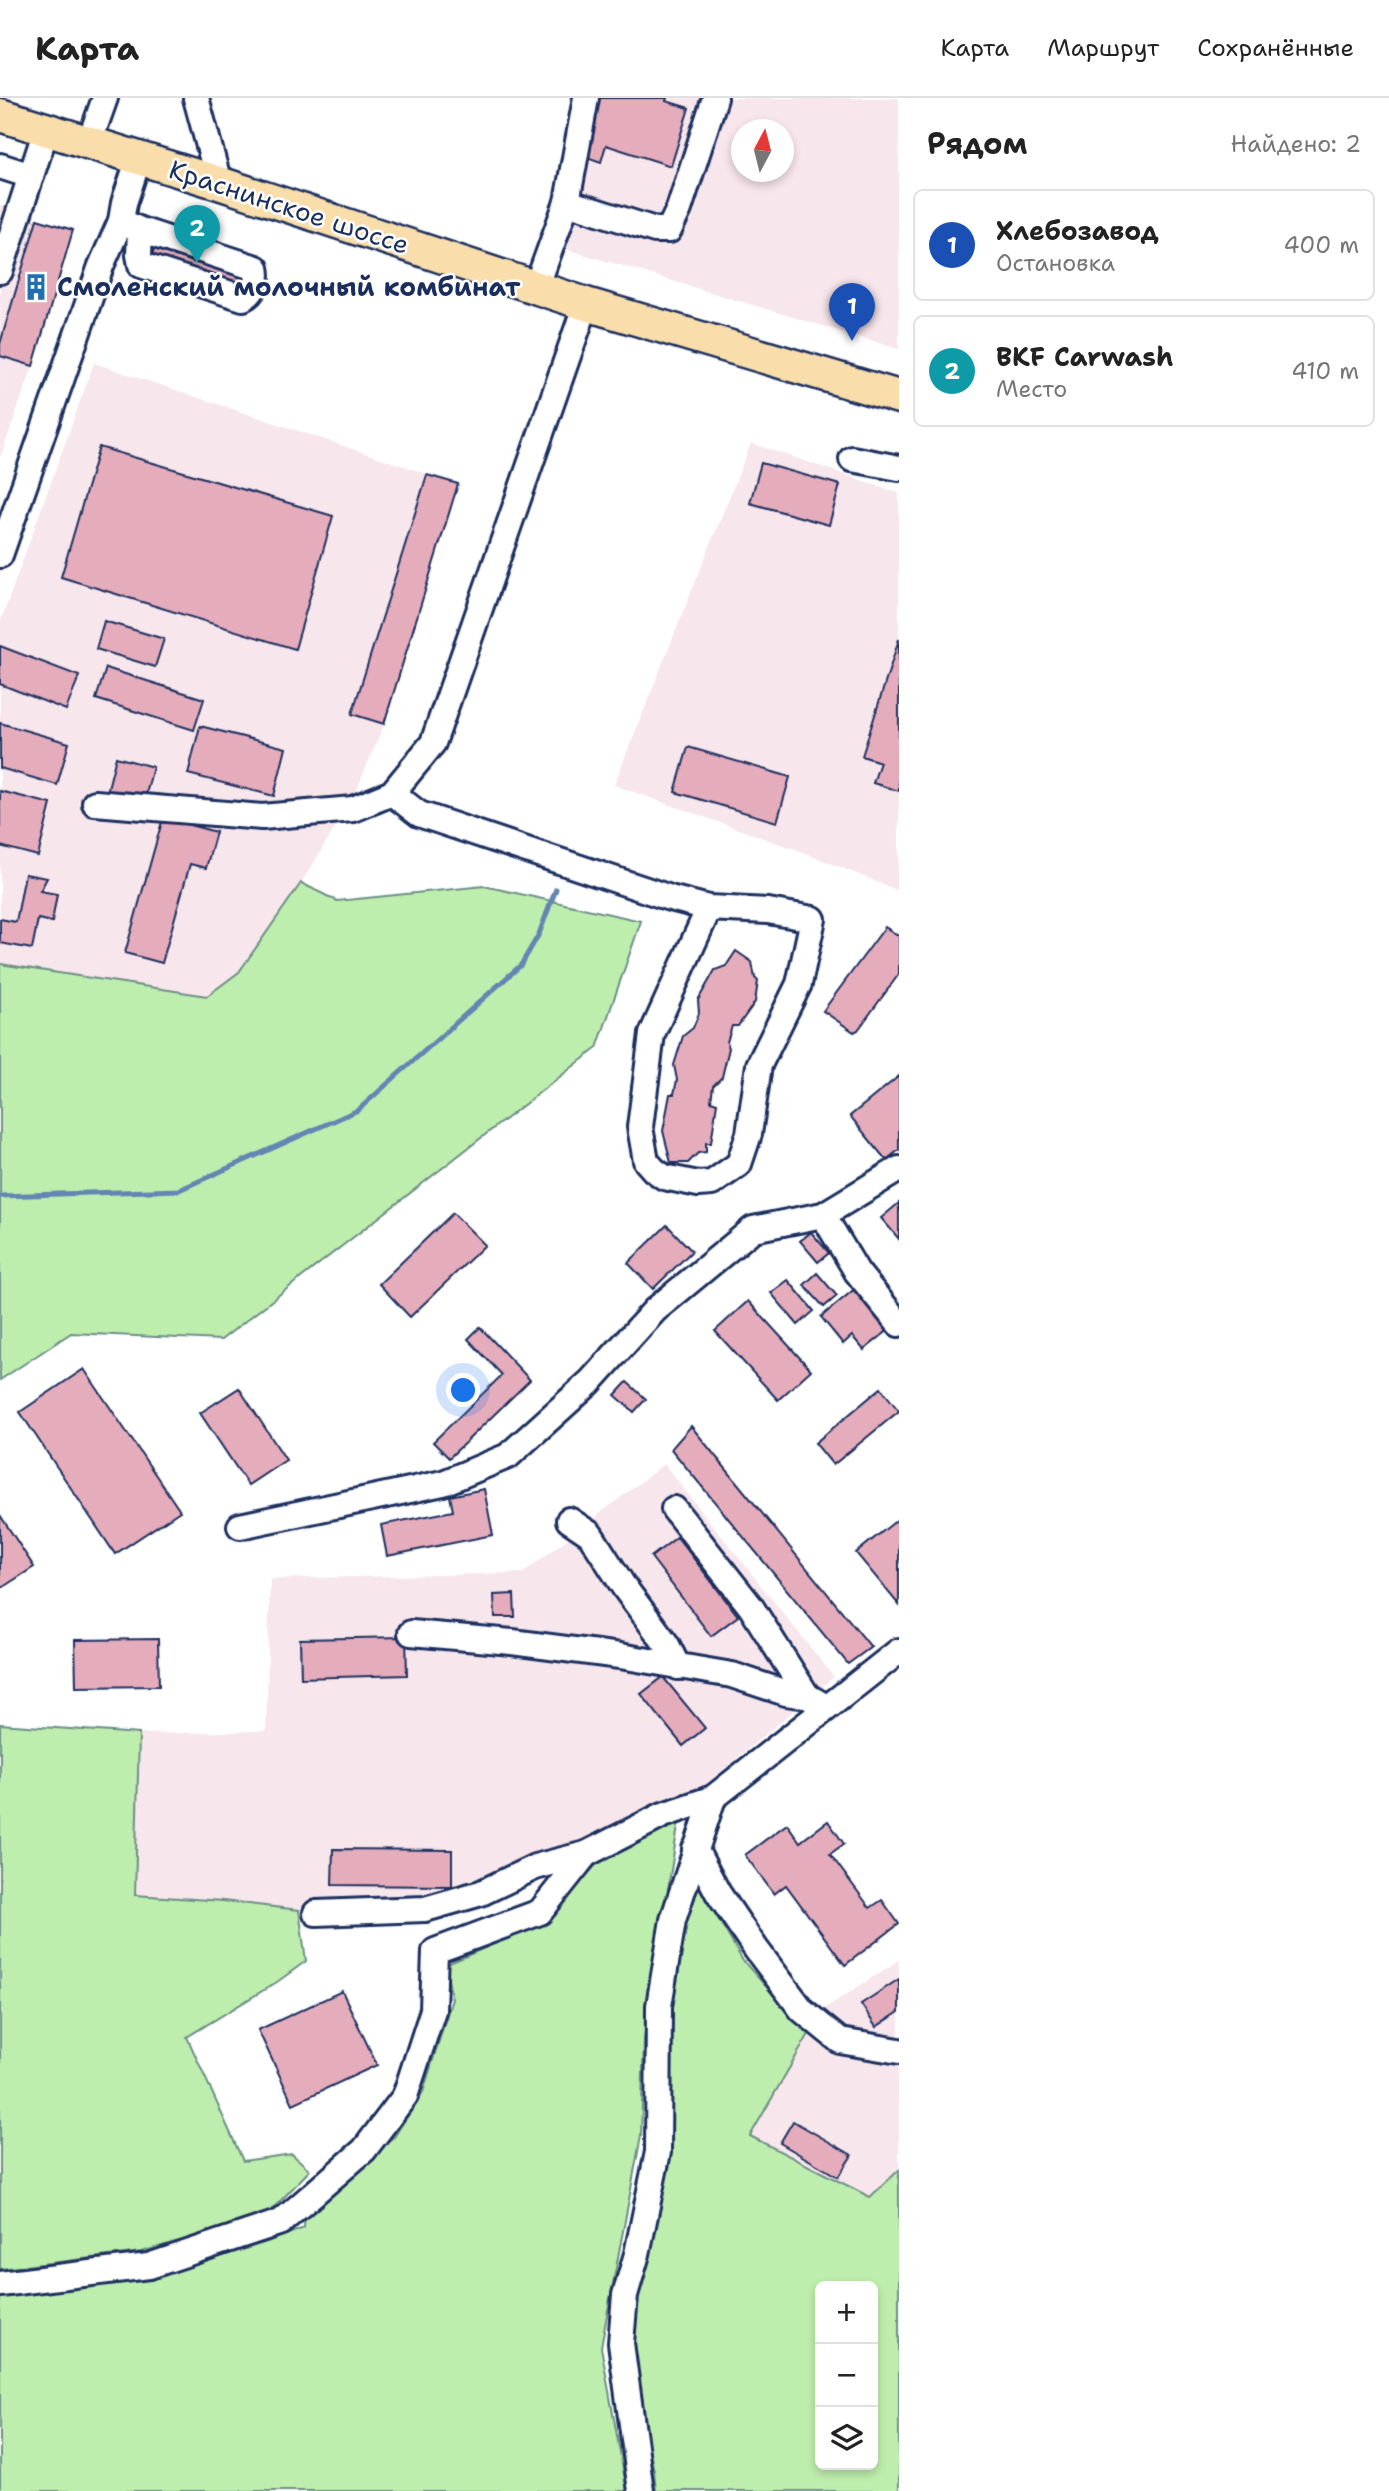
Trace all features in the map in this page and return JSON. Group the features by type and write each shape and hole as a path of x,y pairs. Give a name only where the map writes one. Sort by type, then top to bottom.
{"main road":[{"name":"Краснинское шоссе","path":"0,116 219,183 586,304 899,397"}],"street":[{"path":"89,143 105,98"},
{"path":"196,98 219,183"},
{"path":"536,288 567,202 586,98"},
{"path":"567,202 655,230 669,230 679,209 715,98"},
{"path":"0,271 46,130"},
{"path":"0,555 101,266 131,225 124,203 139,158"},
{"path":"0,166 31,176"},
{"path":"95,803 262,817 353,809 392,793 433,743 586,304"},
{"path":"852,459 899,468"},
{"path":"392,793 419,814 670,898 709,908 768,911 813,919 799,984 759,1065 749,1134 739,1164 712,1183 698,1184 664,1177 654,1170 646,1161 640,1127 652,1034 709,908"},
{"path":"240,1526 443,1483 508,1456 590,1382 655,1310 752,1229 823,1215 899,1169"},
{"path":"823,1215 857,1272 899,1324"},
{"path":"674,1509 751,1607 817,1702"},
{"path":"569,1520 590,1534 624,1587 667,1645 678,1667"},
{"path":"411,1633 607,1654 732,1675 817,1702"},
{"path":"316,1913 425,1909 481,1893 535,1867 586,1854 663,1815 713,1798 817,1702 899,1651"},
{"path":"641,2491 621,2343 625,2295 637,2255 658,2152 659,2006 673,1920 713,1798"},
{"path":"695,1849 718,1893 802,2010 840,2041 899,2051"},
{"path":"0,2284 149,2266 281,2222 364,2150 405,2096 433,2010 435,1951 540,1912 586,1854"}],"shaded area":[{"path":"583,98 899,98 899,349 556,246"},
{"path":"0,205 37,220 33,366 0,458"},
{"path":"94,363 458,484 384,724 353,799 301,883 239,972 207,996 0,964 0,623"},
{"path":"751,443 899,493 899,891 803,852 614,785"},
{"path":"664,1464 834,1677 694,1794 440,1897 299,1910 135,1895 139,1734 266,1731 270,1579 523,1573"},
{"path":"899,1960 899,2170 871,2197 749,2136 824,2009"}],"green space":[{"path":"301,883 337,901 484,886 641,921 597,1048 221,1340 71,1333 0,1380 0,964 207,996 239,972"},
{"path":"0,1724 139,1734 135,1895 299,1910 306,1961 187,2037 243,2161 292,2154 310,2170 266,2216 141,2252 0,2269"},
{"path":"679,1820 644,2039 641,2136 601,2347 627,2491 0,2491 0,2296 156,2276 304,2228 305,2210 371,2153 394,2137 423,2092 452,1999 445,1965 539,1925 599,1862"},
{"path":"695,1879 743,1961 809,2034 750,2136 870,2197 899,2170 899,2491 656,2491 654,2471 627,2352 663,2177 668,2024 681,1924"}],"building":[{"path":"596,98 667,98 666,101 689,108 671,166 606,145 601,162 578,154"},
{"name":"Смоленский молочный комбинат","path":"37,219 73,230 33,366 0,356 0,344"},
{"path":"149,239 250,271 245,287 144,255"},
{"path":"99,447 333,516 295,649 61,577"},
{"path":"761,463 840,485 829,525 750,503"},
{"path":"427,475 458,484 384,724 352,714"},
{"path":"104,621 164,639 155,667 96,649"},
{"path":"899,639 899,791 873,783 880,762 862,756"},
{"path":"0,646 79,676 66,710 0,684"},
{"path":"106,668 204,699 194,730 96,699"},
{"path":"0,723 69,743 57,785 0,768"},
{"path":"200,726 286,748 274,796 188,774"},
{"path":"688,747 790,777 777,822 675,792"},
{"path":"116,757 153,767 144,802 107,792"},
{"path":"0,791 51,804 38,856 0,846"},
{"path":"163,818 216,832 206,868 190,864 162,963 125,953"},
{"path":"25,874 47,878 40,891 57,894 52,922 38,919 32,949 0,943 0,919 16,922"},
{"path":"885,927 899,936 899,974 854,1032 823,1011"},
{"path":"736,951 752,962 758,981 755,1002 738,1026 732,1026 722,1077 713,1086 711,1101 717,1103 711,1143 706,1143 706,1152 698,1153 688,1163 671,1163 663,1131 670,1094 674,1094 677,1080 674,1065 683,1036 693,1028 699,1013 698,1000 715,970 726,966"},
{"path":"899,1076 899,1150 886,1160 850,1116"},
{"path":"899,1203 899,1239 881,1218"},
{"path":"453,1213 485,1245 410,1317 379,1284"},
{"path":"667,1225 692,1251 653,1289 628,1263"},
{"path":"811,1232 829,1253 818,1262 800,1241"},
{"path":"817,1273 837,1296 824,1307 804,1285"},
{"path":"788,1280 814,1311 798,1325 771,1293"},
{"path":"857,1287 891,1328 864,1350 852,1336 843,1344 821,1317"},
{"path":"748,1301 811,1370 778,1400 715,1331"},
{"path":"480,1327 530,1380 449,1458 433,1442 502,1375 468,1339"},
{"path":"84,1369 180,1511 115,1554 20,1412"},
{"path":"627,1382 646,1399 634,1412 615,1395"},
{"path":"239,1388 286,1460 248,1485 200,1413"},
{"path":"881,1388 899,1411 833,1465 815,1443"},
{"path":"691,1426 871,1647 848,1664 671,1449"},
{"path":"484,1489 493,1535 387,1556 381,1525 453,1511 450,1496"},
{"path":"0,1515 34,1567 0,1589"},
{"path":"899,1520 899,1605 856,1553"},
{"path":"677,1537 738,1616 711,1636 651,1557"},
{"path":"514,1594 515,1617 495,1617 494,1595"},
{"path":"406,1637 407,1675 301,1678 300,1639"},
{"path":"158,1639 159,1686 76,1687 75,1640"},
{"path":"663,1677 705,1728 683,1746 641,1694"},
{"path":"828,1821 844,1844 830,1854 870,1908 882,1900 899,1924 845,1965 786,1885 774,1894 745,1855 787,1824 800,1842"},
{"path":"333,1849 452,1850 452,1886 332,1885"},
{"path":"899,1979 899,2012 876,2027 861,2004"},
{"path":"342,1991 377,2065 293,2104 258,2030"},
{"path":"793,2121 852,2155 838,2177 780,2143"}],"waterway":[{"path":"0,1196 179,1190 358,1110 521,965 539,934 556,889"}],"place":[{"name":"BKF Carwash","path":"197,263"},
{"name":"Смоленский молочный комбинат","path":"36,287"},
{"name":"Хлебозавод","path":"852,341"}]}
